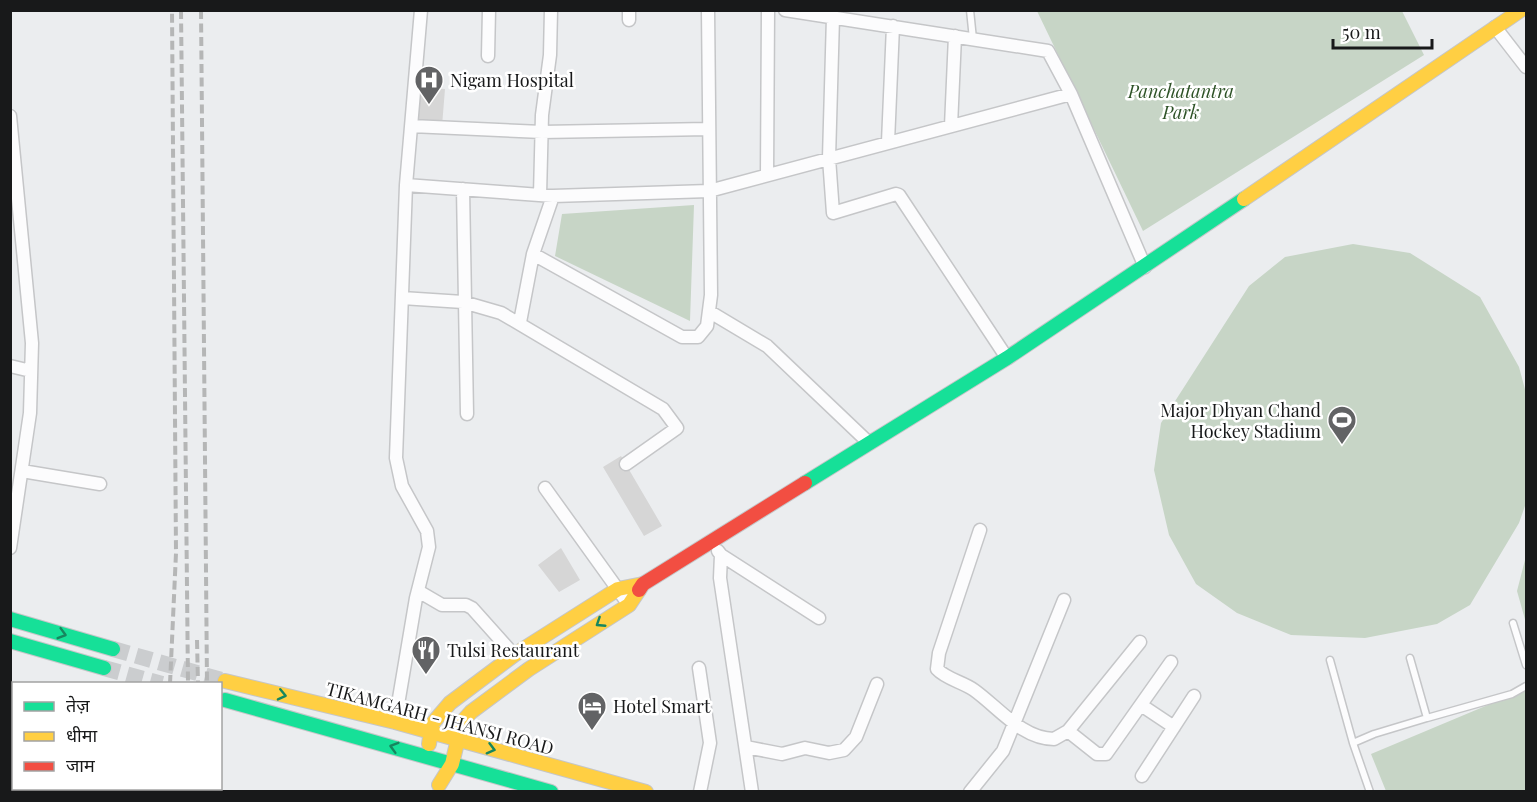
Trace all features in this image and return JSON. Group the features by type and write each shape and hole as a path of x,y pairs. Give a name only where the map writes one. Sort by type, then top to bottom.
{"street":[{"path":"395,722 429,539 427,531 402,486 396,458 406,185 421,10"},
{"path":"488,56 489,10"},
{"path":"520,322 546,196 542,132 550,55 551,10"},
{"path":"533,254 682,338 698,337 707,326 710,312 708,10"},
{"path":"767,175 768,10"},
{"path":"785,10 1048,51 1071,94 1145,267"},
{"path":"439,788 452,764 462,722 482,703 628,605 643,584 1007,358 1145,267 1521,10"},
{"path":"833,17 829,158 833,213 899,195 1007,358"},
{"path":"888,142 894,26"},
{"path":"1495,27 1527,67"},
{"path":"951,126 955,36"},
{"path":"406,185 546,196 708,191 1071,94"},
{"path":"10,116 16,214 32,343 30,413 12,540"},
{"path":"411,126 542,132 708,129"},
{"path":"464,189 467,414"},
{"path":"402,298 464,302 501,313 654,402 676,424 676,429 626,464"},
{"path":"710,312 767,346 869,443"},
{"path":"10,366 31,371"},
{"path":"22,471 100,484"},
{"path":"545,488 628,605"},
{"path":"980,530 939,653 937,669 942,674 975,690 1016,725 1048,739 1061,737 1140,642"},
{"path":"711,540 721,555 819,618"},
{"path":"721,555 720,578 752,792"},
{"path":"439,788 429,757 430,733 437,715 514,655 618,589 643,584"},
{"path":"418,591 442,605 466,605 472,608 514,655"},
{"path":"970,792 1003,751 1016,725 1029,684 1064,600"},
{"path":"10,619 113,649"},
{"path":"10,641 104,668"},
{"path":"1068,731 1097,754 1106,754 1172,662"},
{"path":"699,668 710,743 700,792"},
{"name":"TIKAMGARH - JHANSI ROAD","path":"225,681 395,722 646,792"},
{"path":"746,747 782,753 805,748 829,753 844,750 856,737 877,684"},
{"path":"1142,777 1194,696"},
{"path":"225,700 551,792"},
{"path":"1141,705 1174,728"}],"lane":[{"path":"970,10 973,39"},
{"path":"1513,623 1527,665"},
{"path":"1410,658 1427,718"},
{"path":"1330,660 1353,743 1370,792"},
{"path":"1353,743 1374,734 1512,694 1527,686"}],"green space":[{"name":"Panchatantra Park","path":"1037,11 1402,11 1424,55 1143,231"},
{"path":"694,205 690,321 555,256 562,214"},
{"name":"Major Dhyan Chand Hockey Stadium","path":"1353,244 1410,253 1480,297 1519,367 1526,393 1526,503 1519,523 1470,605 1437,624 1365,638 1291,635 1237,613 1196,584 1169,535 1154,470 1161,423 1249,286 1285,257"},
{"path":"1526,556 1526,623 1517,591"},
{"path":"1526,689 1526,791 1386,791 1371,754"}],"building":[{"path":"420,87 445,89 442,126 417,124"},
{"path":"621,456 662,526 644,536 603,467"},
{"path":"561,548 580,580 559,592 538,565"}],"tunnel":[{"path":"113,649 225,681"},
{"path":"104,668 155,682"}],"railway":[{"path":"170,682 176,553 172,10"},
{"path":"181,10 188,682"},
{"path":"201,10 207,682"},
{"path":"197,640 198,682"}],"traffic: fast":[{"path":"805,483 1007,358 1244,199"},
{"path":"10,619 113,649"},
{"path":"10,641 104,668"},
{"path":"225,700 551,792"}],"traffic: slow":[{"path":"1244,199 1521,10"},
{"path":"429,744 432,724 450,703 514,655 618,589 643,584"},
{"path":"439,785 452,764 462,722 471,712 529,669 629,605 639,590"},
{"path":"225,681 395,722 646,792"}],"traffic: jam":[{"path":"639,590 643,584 805,483"}],"place":[{"name":"Nigam Hospital","path":"429,106"},
{"name":"Major Dhyan Chand Hockey Stadium","path":"1342,446"},
{"name":"Tulsi Restaurant","path":"426,676"},
{"name":"Hotel Smart","path":"592,732"}]}
